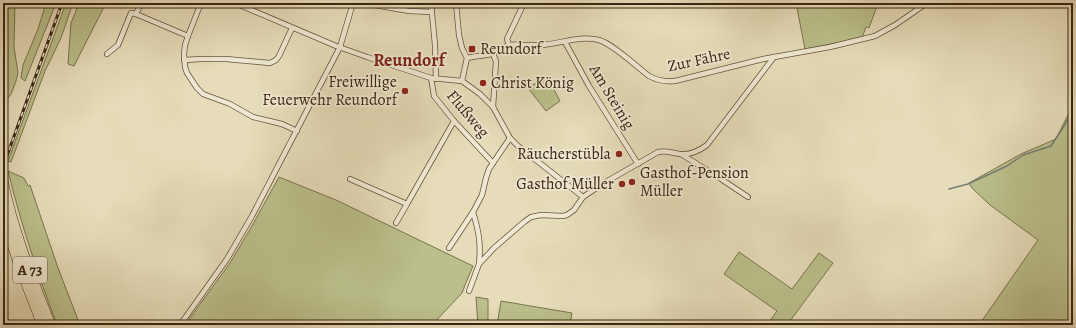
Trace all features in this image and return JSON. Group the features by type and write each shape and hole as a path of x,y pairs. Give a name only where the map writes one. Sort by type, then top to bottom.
{"highway":[{"name":"A 73","path":"3,180 7,230 42,325"},
{"name":"A 73","path":"7,215 27,261 51,325"}],"street":[{"path":"136,14 141,3"},
{"path":"202,3 188,36 184,54 187,72 197,88 203,94 230,104 253,117 282,124 297,131"},
{"path":"235,3 340,47 434,79 462,81 480,94 493,108 510,138 518,146 583,197"},
{"path":"180,325 230,254 252,216 340,47 353,3"},
{"path":"363,3 409,12 432,12"},
{"name":"Flußweg","path":"431,3 435,45 434,96 454,121 493,163"},
{"path":"456,3 459,35 462,48 467,58 462,81"},
{"path":"509,45 508,39 524,3"},
{"name":"Zur Fähre","path":"467,58 493,54 509,45 542,45 576,39 599,40 621,54 655,80 665,82 675,81 774,57 875,36 895,25 927,3"},
{"path":"106,54 118,45 131,13 188,36"},
{"path":"184,60 226,59 270,63 276,60 279,56 292,28"},
{"name":"Am Steinig","path":"565,42 589,86 638,164"},
{"path":"493,54 496,61 493,108"},
{"path":"479,264 494,248 531,217 541,215 567,215 574,210 583,197 604,182 662,151 686,154 696,152 707,145 774,57"},
{"path":"396,223 454,121"},
{"path":"449,248 473,212 482,195 486,178 493,163 510,138"},
{"path":"682,154 748,197"},
{"path":"350,179 407,204"},
{"path":"469,290 479,264 480,251 479,232 473,212"}],"green space":[{"path":"3,3 15,3 14,47 18,73 11,94 7,99 4,115 3,115"},
{"path":"46,3 56,3 25,81 21,78 23,65 38,29"},
{"path":"66,3 73,3 61,38 45,71 11,162 8,161"},
{"path":"79,3 106,3 74,66 68,64 71,23"},
{"path":"796,3 878,3 869,28 866,27 862,38 805,49"},
{"path":"547,76 560,101 546,111 528,88"},
{"path":"1073,105 1073,325 979,325 1038,240 990,205 972,188 969,183 1021,154 1056,139"},
{"path":"8,171 24,178 28,186 30,185 58,268 80,325 57,325 30,249"},
{"path":"279,177 336,200 473,266 462,293 432,325 185,325 230,263"},
{"path":"739,252 792,289 819,253 833,263 787,325 767,325 777,311 724,274"},
{"path":"476,297 488,299 488,325 478,325"},
{"path":"501,301 572,313 570,325 497,325"}],"waterway":[{"path":"949,189 968,184 1007,166 1023,155 1051,146 1073,112"}],"railway":[{"path":"3,167 62,3"}],"place":[{"name":"Reundorf","path":"472,49"},
{"name":"Christ König","path":"483,83"},
{"name":"Freiwillige Feuerwehr Reundorf","path":"405,91"},
{"name":"Räucherstübla","path":"619,154"},
{"name":"Gasthof-Pension Müller","path":"632,182"},
{"name":"Gasthof Müller","path":"622,184"}],"district":[{"name":"Reundorf","path":"409,60"}]}
